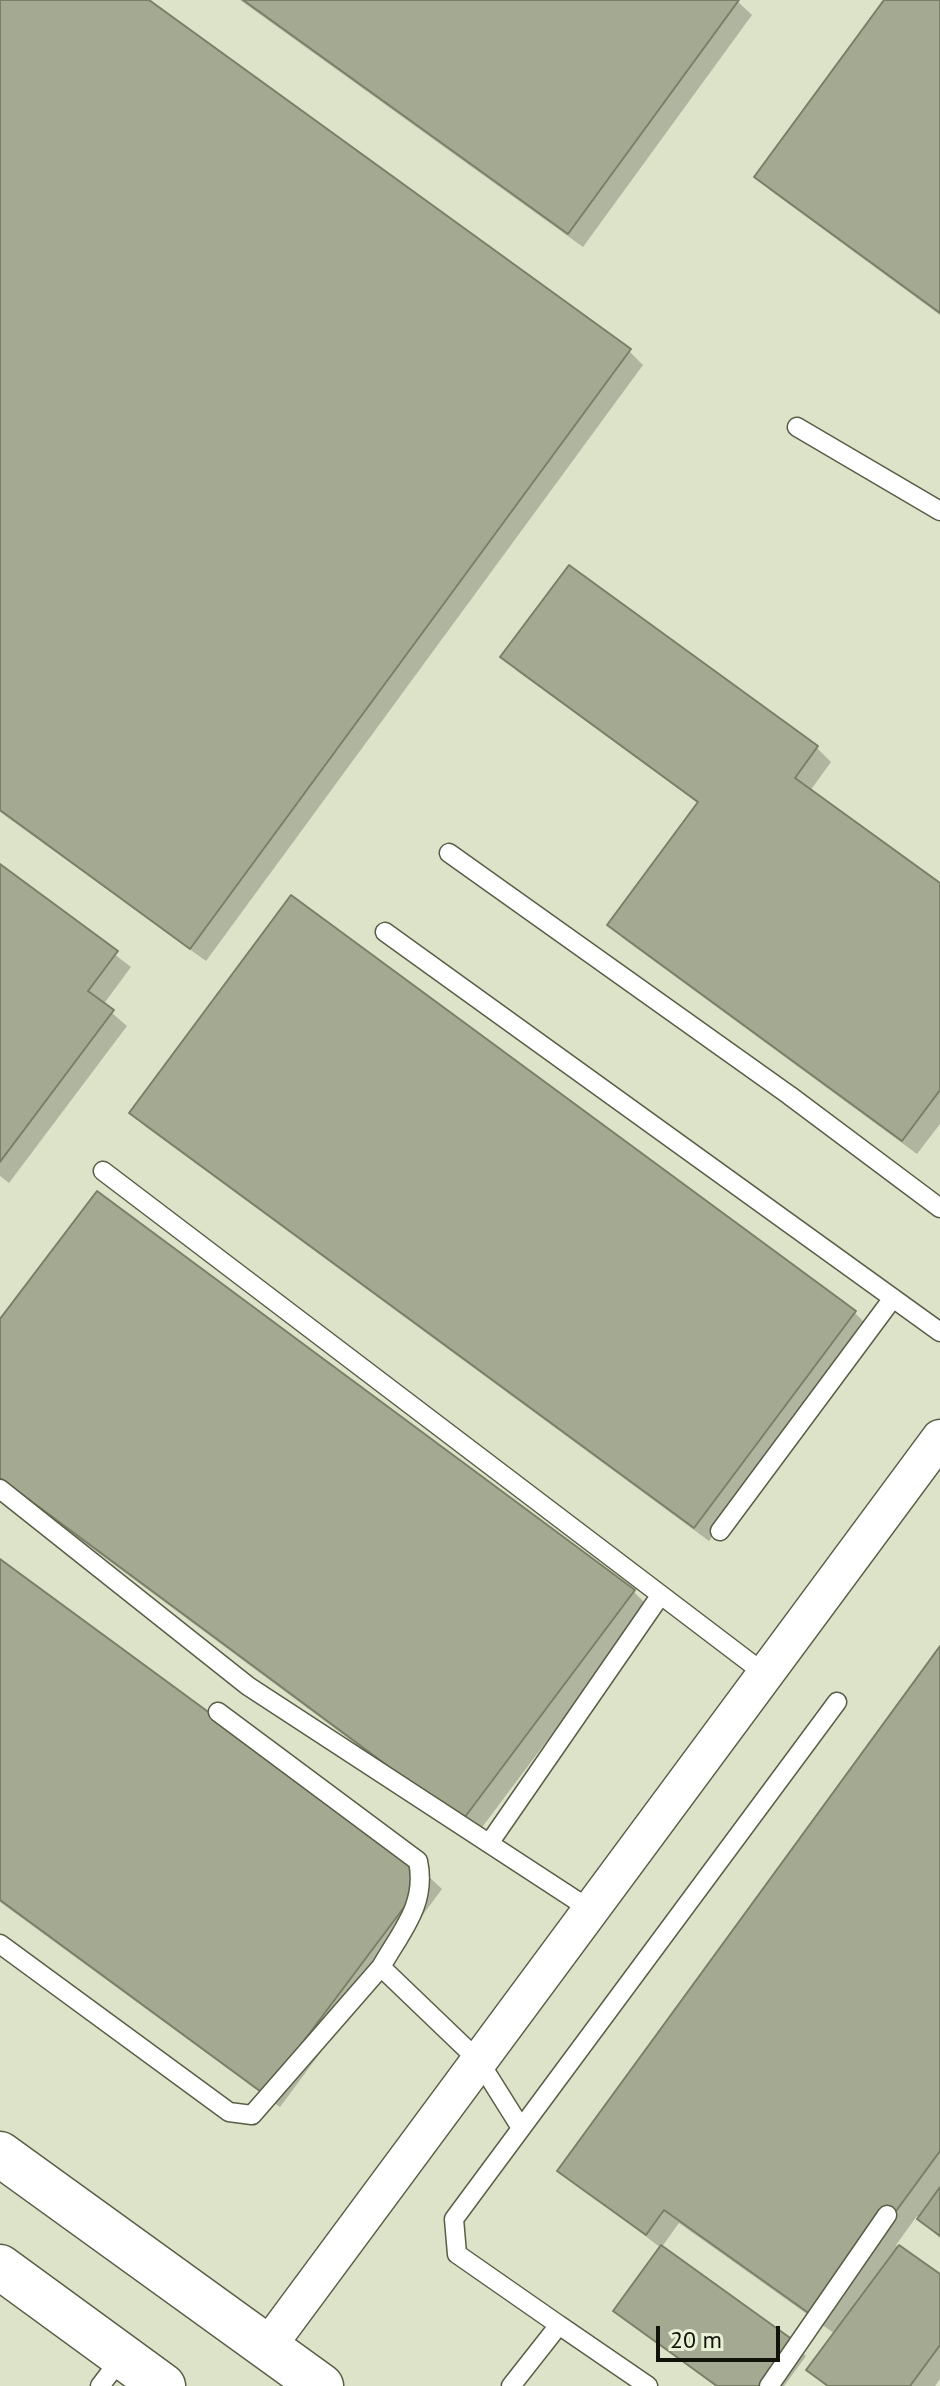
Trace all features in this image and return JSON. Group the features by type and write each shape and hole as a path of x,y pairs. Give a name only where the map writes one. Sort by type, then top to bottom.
{"street":[{"path":"268,2346 940,1438"},
{"path":"0,2154 321,2386"},
{"path":"0,2267 112,2371 163,2386"}],"lane":[{"path":"797,427 940,511"},
{"path":"449,853 789,1095 940,1208"},
{"path":"385,932 940,1332"},
{"path":"103,1171 765,1674"},
{"path":"720,1531 893,1298"},
{"path":"0,1489 248,1686 591,1910"},
{"path":"490,1842 660,1596"},
{"path":"648,2386 457,2254 454,2219 837,1702"},
{"path":"0,1944 229,2112 252,2115 381,1967 420,1898 422,1882 418,1861 218,1712"},
{"path":"381,1967 479,2061 521,2128"},
{"path":"769,2386 887,2215"},
{"path":"511,2386 559,2325"}],"building":[{"path":"0,0 149,0 631,349 190,949 0,810"},
{"path":"243,0 739,0 568,234"},
{"path":"884,0 940,0 940,313 754,177"},
{"path":"569,565 818,746 795,778 940,883 940,1090 902,1141 607,925 698,802 500,657"},
{"path":"0,864 118,951 88,991 114,1010 0,1162"},
{"path":"291,895 856,1311 694,1528 129,1113"},
{"path":"97,1191 635,1590 462,1821 0,1478 0,1319"},
{"path":"0,1559 429,1874 264,2094 0,1900"},
{"path":"940,1646 940,2151 817,2319 664,2210 646,2235 557,2171"},
{"path":"940,2187 940,2236 917,2219"},
{"path":"661,2245 793,2340 759,2386 717,2386 613,2311"},
{"path":"899,2245 940,2274 940,2345 910,2386 828,2386 806,2370"}]}
